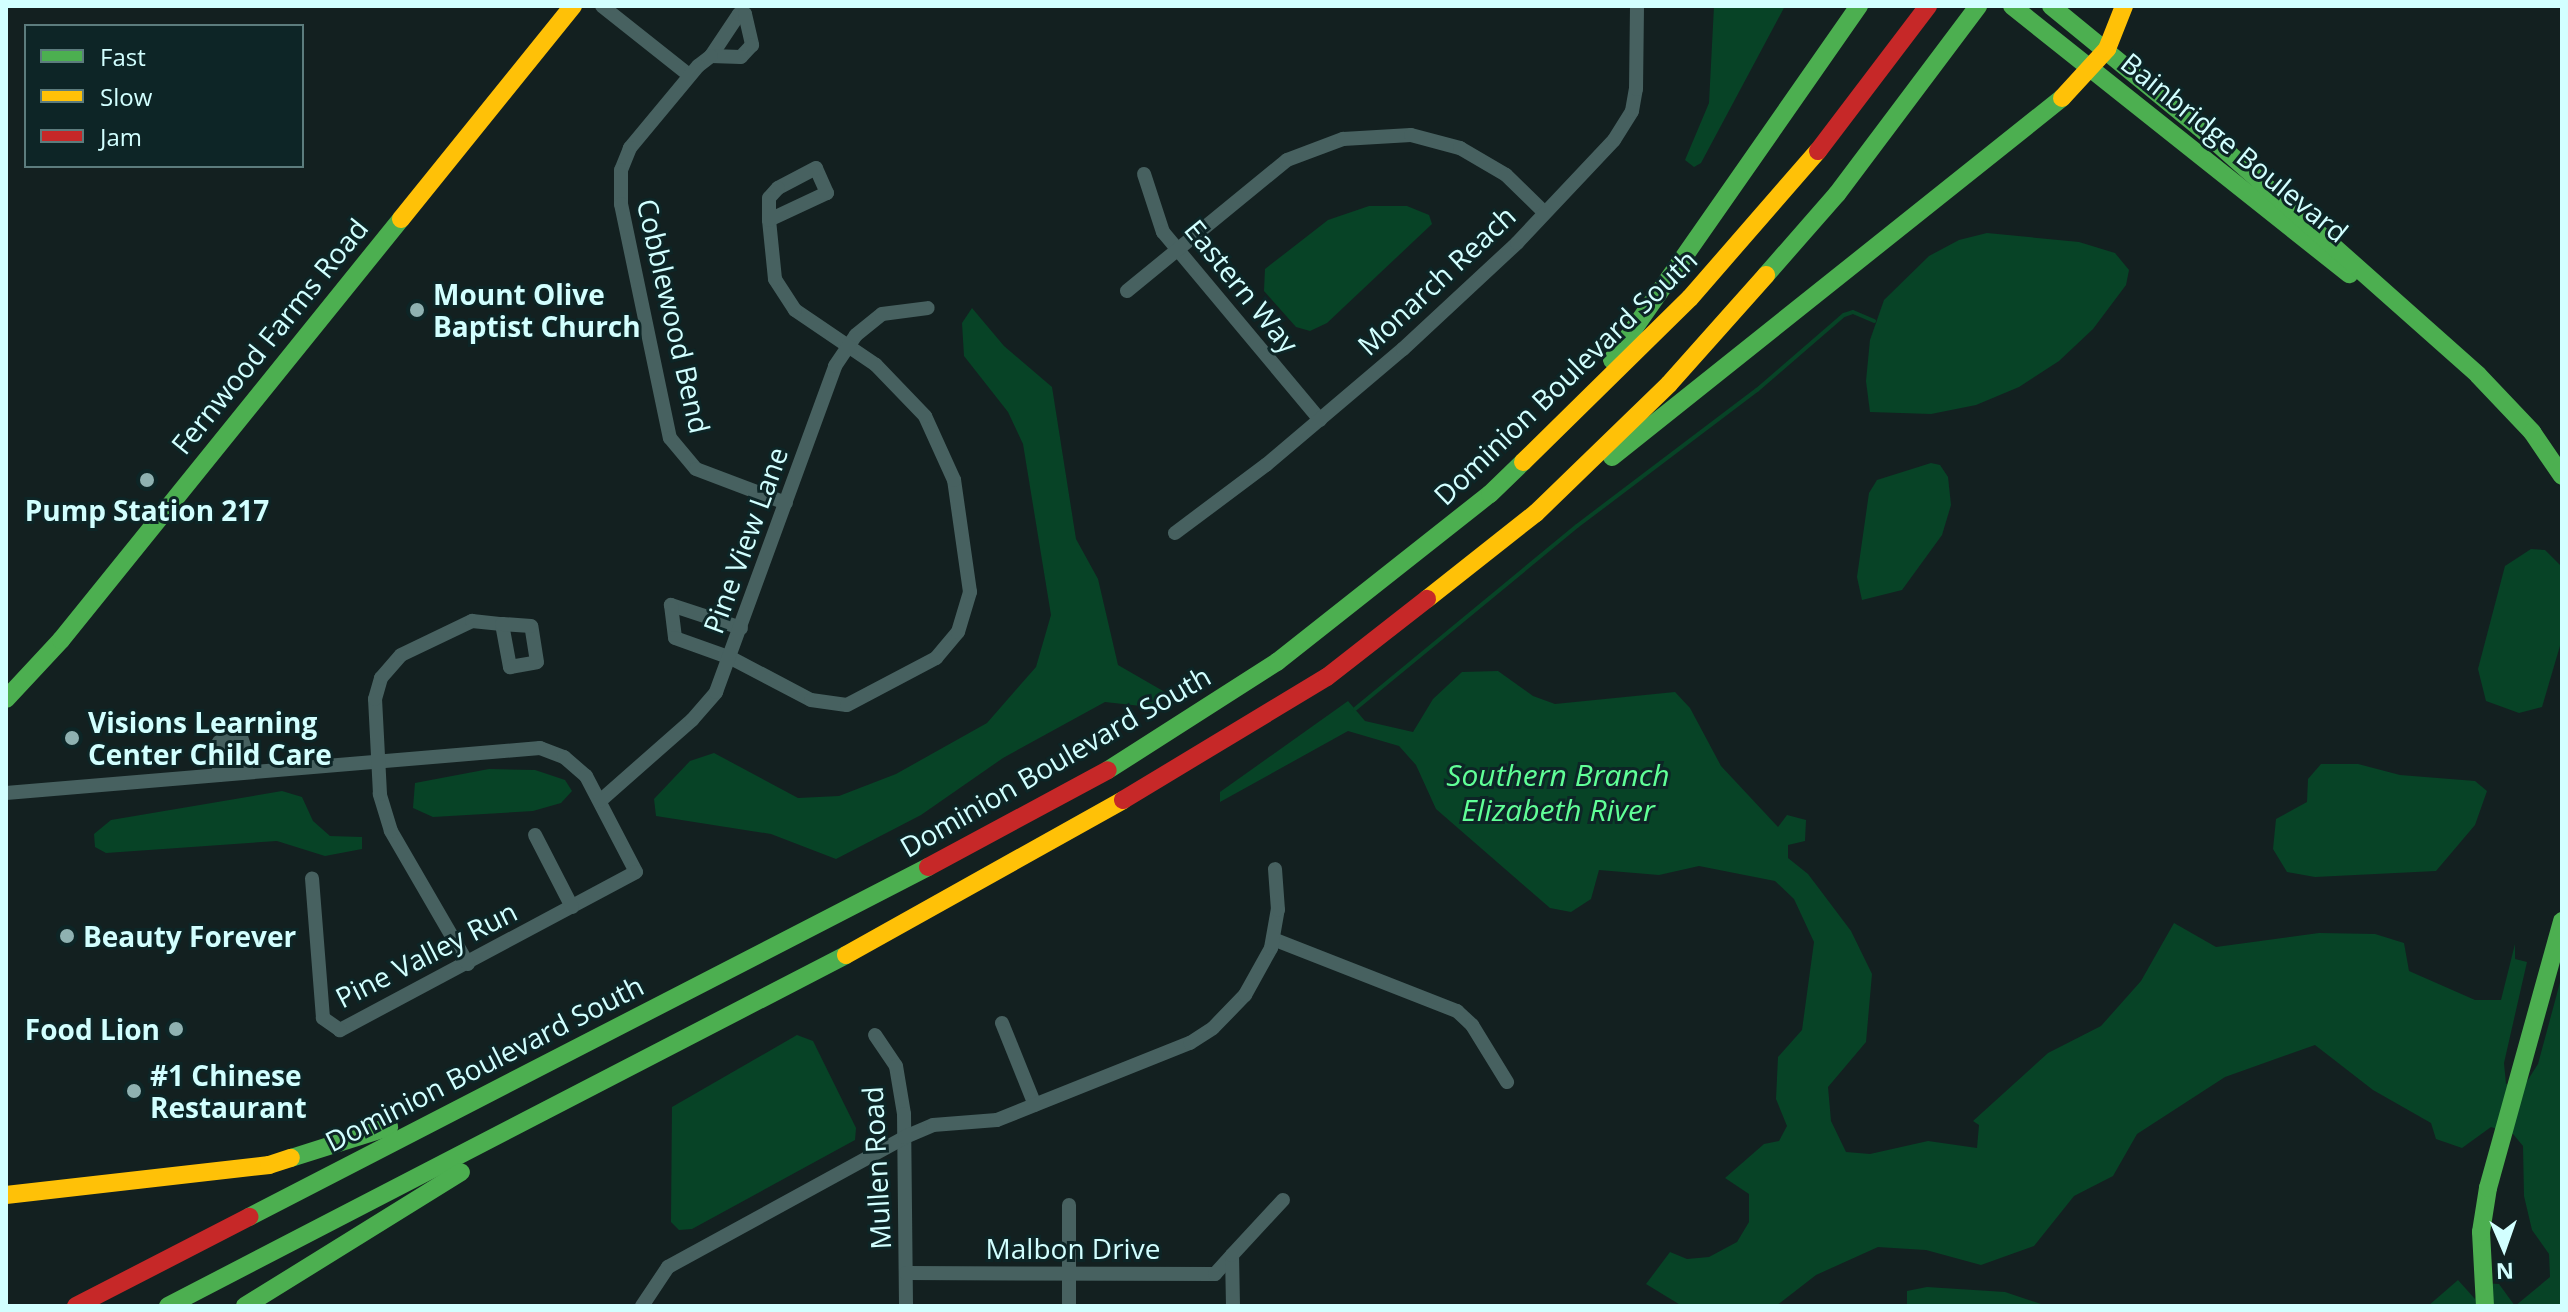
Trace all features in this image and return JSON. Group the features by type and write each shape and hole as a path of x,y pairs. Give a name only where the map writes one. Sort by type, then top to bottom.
{"main road":[{"name":"Fernwood Farms Road","path":"6,699 61,640 573,6"},
{"path":"1570,417 1859,6"},
{"name":"Dominion Boulevard South","path":"76,1306 500,1084 997,832 1155,743 1371,591 1490,494 1570,417 1758,223 1928,6"},
{"name":"Bainbridge Boulevard","path":"2012,6 2345,271 2426,330"},
{"name":"Bainbridge Boulevard","path":"2051,6 2107,49 2518,414 2562,476"},
{"path":"168,1306 624,1074 1030,857 1213,749 1399,625 1536,513 1651,427 2093,69 2107,49 2124,6"},
{"path":"1536,513 1730,318 1837,194 1973,14"},
{"path":"2485,1306 2481,1266 2483,1215 2562,921"},
{"path":"245,1306 624,1074"},
{"path":"6,1195 269,1165 332,1149 500,1084"},
{"path":"61,1306 122,1281"}],"street":[{"path":"602,6 689,75"},
{"name":"Monarch Reach","path":"1175,533 1320,420 1403,349 1545,213 1614,140 1632,111 1637,6"},
{"name":"Cobblewood Bend","path":"711,56 689,75 630,148 619,186 668,432 677,451 696,469 786,503"},
{"path":"1127,291 1287,160 1313,147 1374,133 1411,135 1460,148 1506,175 1545,213"},
{"name":"Eastern Way","path":"1144,174 1154,214 1176,249 1320,420"},
{"path":"741,628 671,605 675,638 731,658 811,700 847,705 936,658 965,618 971,581 946,456 904,389 786,300 775,279 769,220"},
{"name":"Pine View Lane","path":"600,801 708,704 731,658 835,366 848,346 882,314 928,308"},
{"path":"468,964 391,831 378,760 375,699 392,663 472,621 502,624"},
{"path":"219,775 219,742 240,734 247,741 253,771"},
{"path":"6,793 540,748 577,767 600,801"},
{"name":"Pine Valley Run","path":"312,878 323,1018 329,1026 351,1026 636,872 600,801"},
{"path":"535,835 572,907"},
{"path":"642,1306 668,1267 905,1137 933,1125 997,1120 1190,1043 1213,1028 1245,995 1273,939 1275,869"},
{"path":"1273,939 1457,1011 1472,1025 1507,1082"},
{"path":"1002,1023 1035,1105"},
{"name":"Mullen Road","path":"875,1035 896,1066 905,1137 906,1306"},
{"name":"Malbon Drive","path":"906,1273 1215,1274 1283,1200"},
{"path":"1069,1205 1069,1306"},
{"path":"1232,1255 1233,1306"}],"water":[{"path":"1714,6 1785,6 1701,163 1694,167 1685,160 1709,103"},
{"path":"1369,206 1407,206 1429,215 1432,224 1327,323 1310,331 1296,327 1264,291 1265,269 1328,220"},
{"path":"1987,233 2079,242 2115,253 2129,270 2126,285 2093,329 2059,361 2019,387 1976,405 1931,414 1870,412 1866,381 1870,340 1884,300 1929,256 1959,240"},
{"path":"972,308 1004,346 1052,387 1076,539 1098,579 1118,665 1170,695 1150,707 1105,702 1003,758 921,815 836,859 771,834 656,816 654,799 690,761 714,753 798,798 839,796 896,774 987,723 1036,667 1051,615 1023,444 1008,412 964,356 962,323"},
{"path":"1931,463 1940,465 1948,477 1951,505 1942,535 1902,590 1862,600 1857,577 1869,493 1877,480"},
{"path":"2531,549 2545,550 2562,567 2562,639 2542,707 2519,713 2486,701 2478,669 2505,566"},
{"name":"Southern Branch Elizabeth River","path":"1498,671 1533,696 1555,704 1675,692 1690,708 1721,766 1778,827 1787,815 1806,820 1805,841 1788,845 1788,858 1808,874 1851,931 1872,974 1866,1042 1828,1087 1831,1121 1846,1152 1870,1154 1928,1141 1977,1148 1979,1125 1973,1121 2048,1053 2101,1026 2141,981 2174,923 2216,947 2319,933 2375,934 2404,943 2409,971 2475,1000 2501,1000 2515,944 2515,959 2527,962 2504,1063 2506,1084 2522,1089 2538,1064 2562,975 2562,1306 2515,1306 2550,1277 2549,1254 2532,1230 2524,1196 2523,1146 2513,1134 2491,1127 2462,1148 2436,1139 2431,1123 2373,1090 2315,1045 2225,1077 2137,1134 2113,1176 2074,1196 2034,1246 1981,1265 1926,1250 1878,1247 1816,1275 1776,1306 1682,1306 1646,1284 1670,1252 1687,1259 1709,1257 1737,1242 1749,1222 1749,1194 1725,1178 1764,1144 1779,1141 1787,1126 1776,1099 1778,1057 1802,1030 1814,942 1794,899 1775,881 1699,866 1659,875 1599,870 1591,899 1571,912 1550,908 1436,809 1416,765 1399,746 1348,731 1220,802 1220,792 1348,701 1365,721 1413,732 1433,699 1462,672"},
{"path":"2321,764 2358,764 2400,775 2475,781 2487,791 2475,825 2436,871 2315,877 2287,872 2273,849 2276,819 2307,802 2308,779"},
{"path":"489,769 535,770 565,780 572,791 561,803 533,811 433,817 413,808 415,783"},
{"path":"282,791 302,797 313,821 330,836 362,837 362,849 325,856 277,841 106,853 95,847 94,834 111,820"},
{"path":"797,1035 813,1041 856,1128 855,1140 692,1229 679,1230 671,1222 672,1107"},
{"path":"2458,1280 2475,1299 2481,1283 2499,1284 2515,1306 2428,1306"},
{"path":"1927,1287 2005,1292 2047,1306 1907,1306 1907,1291"}],"waterway":[{"path":"1355,709 1577,526 1757,390 1844,315 1853,312 1874,321"}],"traffic: fast":[{"path":"1612,360 1859,6"},
{"path":"1766,275 1837,194 1978,6"},
{"path":"2012,6 2349,274"},
{"path":"2051,6 2199,127 2478,375 2532,432 2562,476"},
{"path":"1612,457 2062,98"},
{"path":"6,699 61,640 401,219"},
{"path":"1108,770 1277,662 1490,494 1523,462"},
{"path":"249,1217 928,867"},
{"path":"2485,1306 2481,1232 2488,1188 2562,921"},
{"path":"168,1306 846,955"},
{"path":"291,1158 389,1127"},
{"path":"245,1306 461,1172"}],"traffic: slow":[{"path":"401,219 573,6"},
{"path":"2062,98 2107,49 2124,6"},
{"path":"1523,462 1690,298 1818,151"},
{"path":"1427,599 1536,513 1669,384 1766,275"},
{"path":"846,955 1123,800"},
{"path":"6,1195 269,1165 291,1158"}],"traffic: jam":[{"path":"1818,151 1928,6"},
{"path":"1123,800 1327,677 1427,599"},
{"path":"928,867 1108,770"},
{"path":"76,1306 249,1217"}],"place":[{"name":"Mount Olive Baptist Church","path":"417,310"},
{"name":"Pump Station 217","path":"147,480"},
{"name":"Visions Learning Center Child Care","path":"72,738"},
{"name":"Beauty Forever","path":"67,936"},
{"name":"Food Lion","path":"176,1029"},
{"name":"#1 Chinese Restaurant","path":"134,1091"}]}
